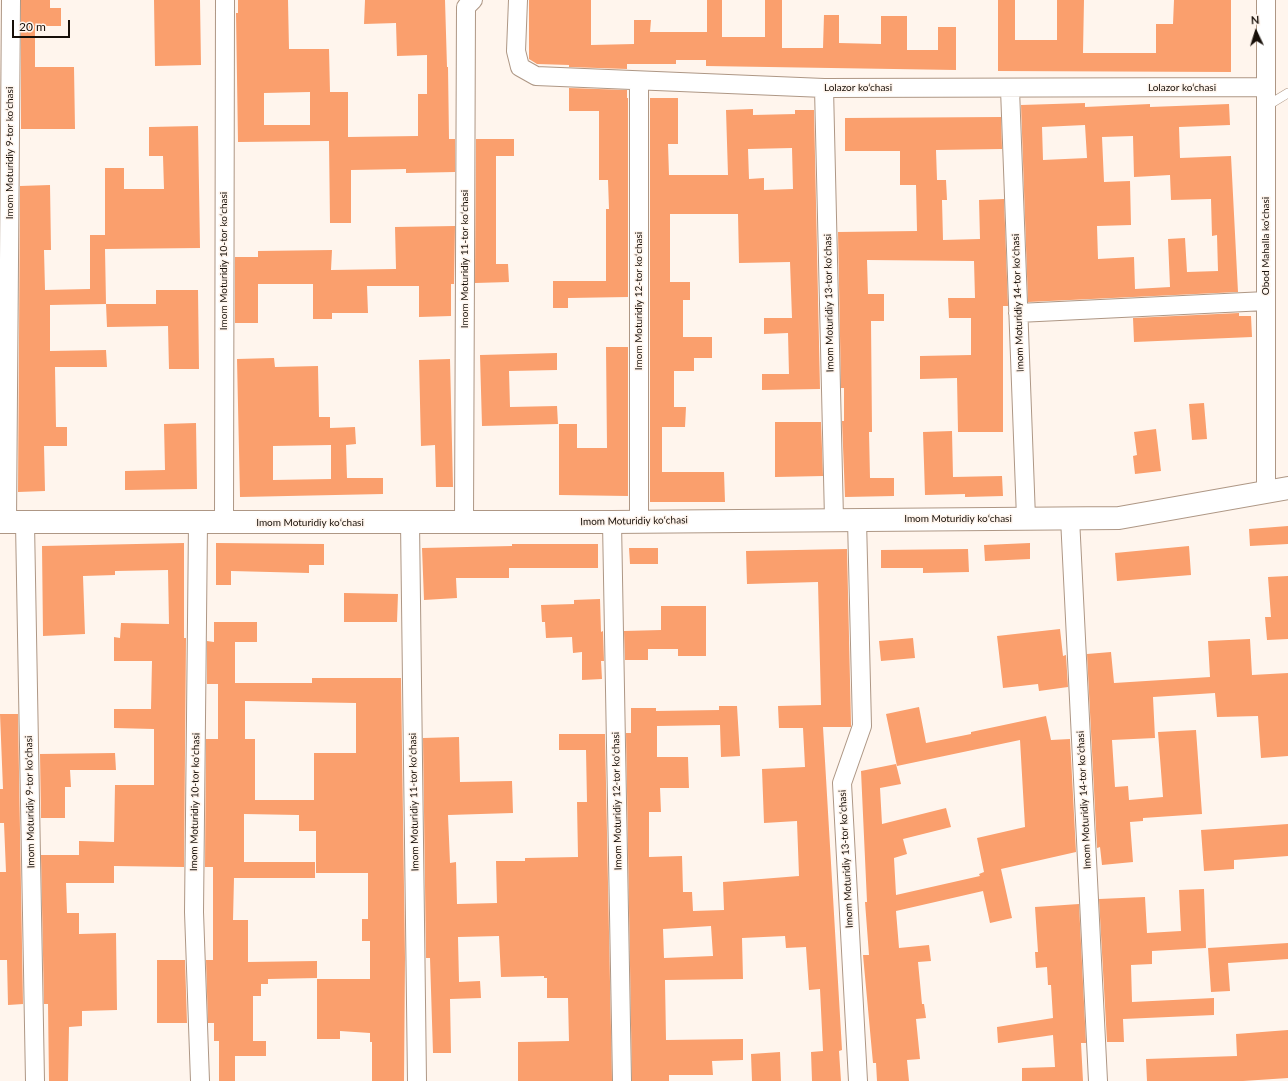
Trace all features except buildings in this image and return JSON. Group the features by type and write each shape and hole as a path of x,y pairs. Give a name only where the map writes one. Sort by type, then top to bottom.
{"street":[{"name":"Imom Moturidiy 9-tor koʻchasi","path":"11,0 11,522 35,1081"},
{"name":"Imom Moturidiy 10-tor koʻchasi","path":"224,523 225,0"},
{"name":"Imom Moturidiy 11-tor koʻchasi","path":"464,521 466,7 473,0"},
{"name":"Lolazor ko‘chasi","path":"518,0 516,52 520,67 536,76 824,88 1010,89 1266,87"},
{"name":"Obod Mahalla ko‘chasi","path":"1266,0 1266,491"},
{"name":"Imom Moturidiy 12-tor koʻchasi","path":"639,81 639,521"},
{"name":"Imom Moturidiy 13-tor koʻchasi","path":"824,88 834,519"},
{"name":"Imom Moturidiy 14-tor koʻchasi","path":"1010,89 1026,518"},
{"path":"1018,313 1266,301"},
{"name":"Imom Moturidiy koʻchasi","path":"11,522 612,522 834,519 1119,518 1288,488"},
{"name":"Imom Moturidiy 14-tor koʻchasi","path":"1070,518 1098,1081"},
{"name":"Imom Moturidiy 13-tor koʻchasi","path":"857,520 862,726 842,783 858,1081"},
{"name":"Imom Moturidiy 11-tor koʻchasi","path":"410,522 417,1081"},
{"name":"Imom Moturidiy 12-tor koʻchasi","path":"612,522 622,1081"},
{"name":"Imom Moturidiy 10-tor koʻchasi","path":"198,523 194,912 200,1081"}],"lane":[{"path":"1265,107 1288,93"}]}
